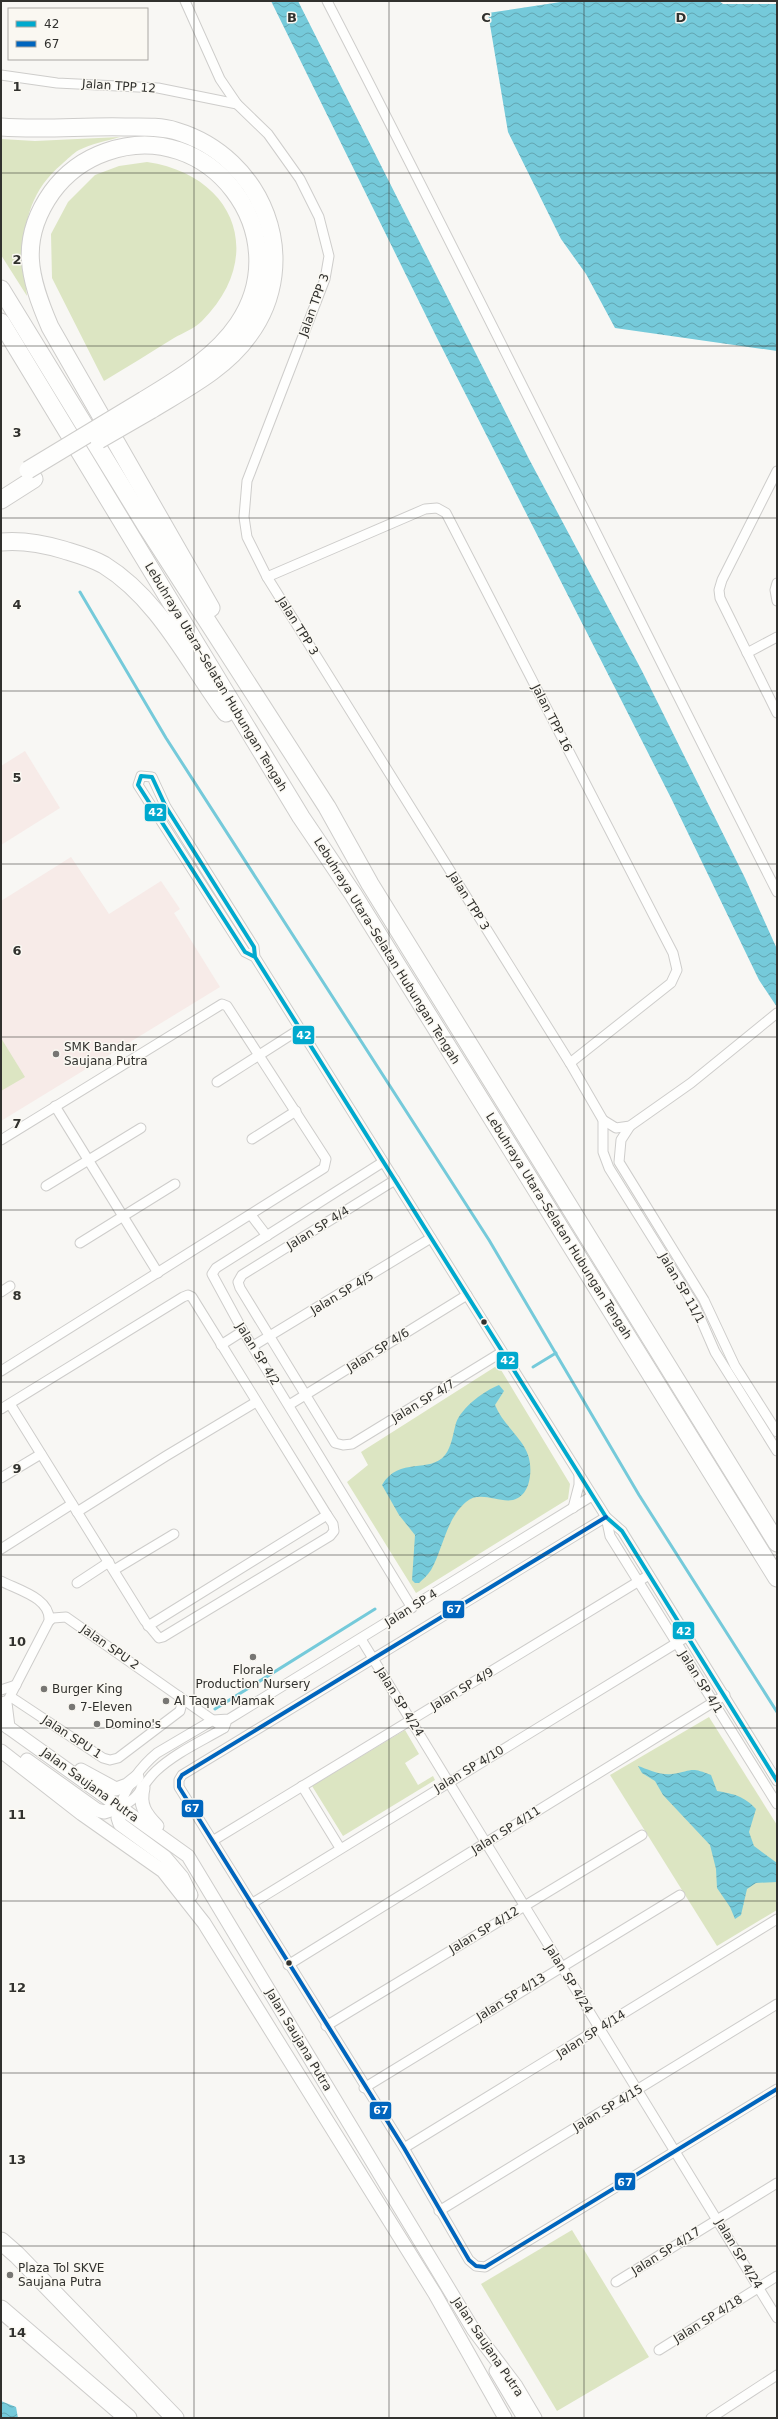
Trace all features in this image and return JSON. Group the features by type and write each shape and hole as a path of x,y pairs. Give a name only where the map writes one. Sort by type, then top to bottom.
{"highway":[{"path":"1,126 24,128 151,127 175,131 200,140 217,150 251,184 262,203 269,223 274,248 273,272 262,315 248,336 228,357 209,373 147,405 31,474 1,486"},
{"path":"147,405 204,360 223,342 238,324 254,290 257,256 254,233 247,212 237,194 223,178 192,155 157,145 139,144 116,148 96,156 76,166 57,185 45,202 35,223 30,246 32,280 50,328 327,807"},
{"name":"Lebuhraya Utara–Selatan Hubungan Tengah","path":"1,289 148,529 327,807 370,884 777,1543"},
{"name":"Lebuhraya Utara–Selatan Hubungan Tengah","path":"1,322 301,817 353,894 777,1578"},
{"path":"1,500 31,474"},
{"path":"1,542 32,543 80,555 104,565 130,586 143,598 173,636 301,817"},
{"path":"1,2241 17,2254 175,2418"},
{"path":"1,2309 128,2418"}],"main road":[{"path":"4,1698 9,1727 116,1789 140,1782 142,1808 147,1816 178,1847"},
{"name":"Jalan Saujana Putra","path":"9,1727 178,1847 196,1867 473,2329 516,2386 535,2418"},
{"path":"1,1744 97,1810 104,1812 120,1807 118,1818 120,1824 174,1866 204,1923"},
{"name":"Jalan Saujana Putra","path":"1,1751 82,1814 163,1871 204,1923 435,2294 505,2418"},
{"path":"473,2329 524,2418"},
{"path":"477,2368 509,2418"}],"street":[{"name":"Jalan TPP 3","path":"185,1 220,79 237,104 268,134 300,179 319,217 329,256 325,279 247,481 244,517 247,538 267,577 570,1063 603,1120"},
{"path":"327,1 527,393 655,653 777,892"},
{"name":"Jalan TPP 12","path":"1,75 57,83 158,88 237,104"},
{"path":"777,471 722,580 719,590 720,598 777,713"},
{"name":"Jalan TPP 16","path":"267,577 425,509 436,508 446,513 669,946 677,970 671,983 570,1063"},
{"path":"777,582 775,590 777,601"},
{"path":"747,653 777,637"},
{"name":"Jalan SP 4/1","path":"255,957 245,952 138,785 141,776 152,777 166,807 254,947 255,957 592,1496 606,1517 622,1531 777,1781"},
{"path":"1,1140 222,1004 227,1006 326,1159 324,1168 252,1215 1,1371"},
{"path":"603,1120 616,1128 630,1126 691,1083 744,1037 777,1013"},
{"path":"217,1082 300,1029"},
{"path":"55,1106 158,1273"},
{"path":"252,1139 296,1111"},
{"name":"Jalan SP 11/1","path":"603,1120 603,1152 609,1168 695,1306 715,1352 777,1451"},
{"name":"Jalan SP 11/1","path":"630,1126 621,1140 619,1162 704,1300 735,1366 777,1432"},
{"path":"46,1186 140,1128"},
{"name":"Jalan SP 4/2","path":"383,1162 216,1268 212,1274 243,1331 412,1608"},
{"name":"Jalan SP 4/4","path":"269,1338 240,1288 238,1282 242,1275 395,1180"},
{"path":"80,1243 176,1184"},
{"path":"252,1215 267,1236"},
{"name":"Jalan SP 4/5","path":"253,1346 269,1338 431,1238"},
{"path":"1,1292 10,1286"},
{"path":"1,1409 188,1295 192,1297 333,1524 334,1531 330,1536 163,1637 155,1636 10,1404"},
{"name":"Jalan SP 4/6","path":"289,1405 467,1296"},
{"path":"221,1345 243,1331"},
{"path":"269,1338 305,1396"},
{"name":"Jalan SP 4/7","path":"305,1396 335,1443 343,1445 352,1444 502,1352"},
{"path":"78,1512 166,1456 256,1402"},
{"path":"1,1478 41,1454"},
{"path":"572,1508 579,1485 579,1475"},
{"name":"Jalan SP 4","path":"120,1807 133,1802 140,1782 157,1753 213,1720 229,1719 361,1640 592,1496"},
{"path":"1,1549 72,1504"},
{"path":"148,1626 327,1515"},
{"path":"606,1517 182,1775 179,1780 179,1787 214,1840 288,1965 364,2088 404,2148 469,2260 476,2266 485,2267 777,2088"},
{"name":"Jalan SP 4/1","path":"606,1517 610,1536 777,1804"},
{"path":"77,1583 174,1534"},
{"name":"Jalan SP 4/9","path":"214,1840 649,1575"},
{"path":"1,1581 43,1603 46,1606 49,1621 16,1685 4,1698"},
{"name":"Jalan SPU 2","path":"49,1621 53,1618 66,1617 224,1728"},
{"name":"Jalan SP 4/10","path":"252,1904 448,1781 688,1636"},
{"name":"Jalan SP 4/24","path":"361,1640 718,2219 777,2318"},
{"name":"Jalan SP 4/11","path":"288,1965 725,1695"},
{"name":"Jalan SPU 1","path":"4,1698 103,1758 110,1760 118,1758 180,1711 182,1703 180,1696"},
{"name":"Jalan SP 4","path":"120,1807 124,1794 165,1764 224,1728 229,1719"},
{"path":"302,1786 340,1848"},
{"name":"Jalan SP 4/12","path":"326,2026 642,1835"},
{"name":"Jalan SP 4/13","path":"364,2088 680,1895"},
{"name":"Jalan SP 4/14","path":"404,2148 777,1919"},
{"name":"Jalan SP 4/15","path":"439,2210 777,2004"},
{"name":"Jalan SP 4/17","path":"616,2282 777,2183"},
{"name":"Jalan SP 4/18","path":"658,2350 777,2276"},
{"path":"711,2418 777,2375"}],"shaded area":[{"path":"25,751 60,808 1,845 1,766"},
{"name":"SMK Bandar Saujana Putra","path":"71,857 109,914 161,881 180,909 174,913 220,987 1,1121 1,901"}],"green space":[{"path":"120,137 94,144 77,151 48,178 38,192 26,224 24,241 27,296 1,255 1,139 35,141"},
{"path":"147,162 177,170 202,183 220,201 232,222 236,246 233,271 222,296 199,324 104,381 52,278 51,234 68,202 95,175 119,166"},
{"path":"1,1038 25,1077 1,1091"},
{"path":"498,1365 570,1484 568,1499 416,1593 347,1482 368,1465 361,1452"},
{"path":"709,1717 777,1825 777,1910 717,1946 610,1775"},
{"path":"405,1730 419,1754 405,1763 418,1785 433,1776 435,1780 343,1836 312,1786"},
{"path":"572,2230 649,2357 557,2411 481,2284"}],"water":[{"path":"271,1 298,1 529,459 642,671 745,878 777,949 777,1007 759,980 671,798 437,338"},
{"path":"567,1 719,1 723,4 777,4 777,351 615,328 586,274 561,239 508,132 488,13"},
{"path":"499,1385 504,1391 495,1405 498,1412 521,1442 530,1461 530,1474 527,1488 524,1493 513,1500 477,1497 466,1502 459,1509 449,1525 431,1570 419,1583 415,1583 412,1580 415,1535 399,1515 382,1485 389,1476 397,1471 439,1461 445,1455 451,1444 456,1423 463,1411 480,1395"},
{"path":"638,1766 664,1774 691,1770 704,1772 711,1775 717,1791 738,1796 747,1801 756,1809 749,1832 754,1846 777,1863 777,1882 756,1883 747,1889 741,1915 735,1919 730,1907 717,1888 716,1869 710,1845 663,1795 655,1781 642,1773"},
{"path":"1,2401 16,2407 18,2418 1,2418"}],"waterway":[{"path":"80,592 166,738 489,1240 639,1495 777,1712"},
{"path":"533,1367 556,1353"},
{"path":"215,1709 375,1609"}],"transit line":[{"name":"42","path":"255,957 245,952 138,785 141,776 152,777 166,807 254,947 255,957 606,1517 622,1531 777,1781"},
{"name":"67","path":"606,1517 182,1775 179,1780 179,1787 404,2148 469,2260 476,2266 485,2267 777,2089"}],"place":[{"name":"SMK Bandar Saujana Putra","path":"56,1054"},
{"name":"Florale Production Nursery","path":"253,1657"},
{"name":"Burger King","path":"44,1689"},
{"name":"Al Taqwa Mamak","path":"166,1701"},
{"name":"7-Eleven","path":"72,1707"},
{"name":"Domino's","path":"97,1724"},
{"name":"Plaza Tol SKVE Saujana Putra","path":"10,2275"}]}
